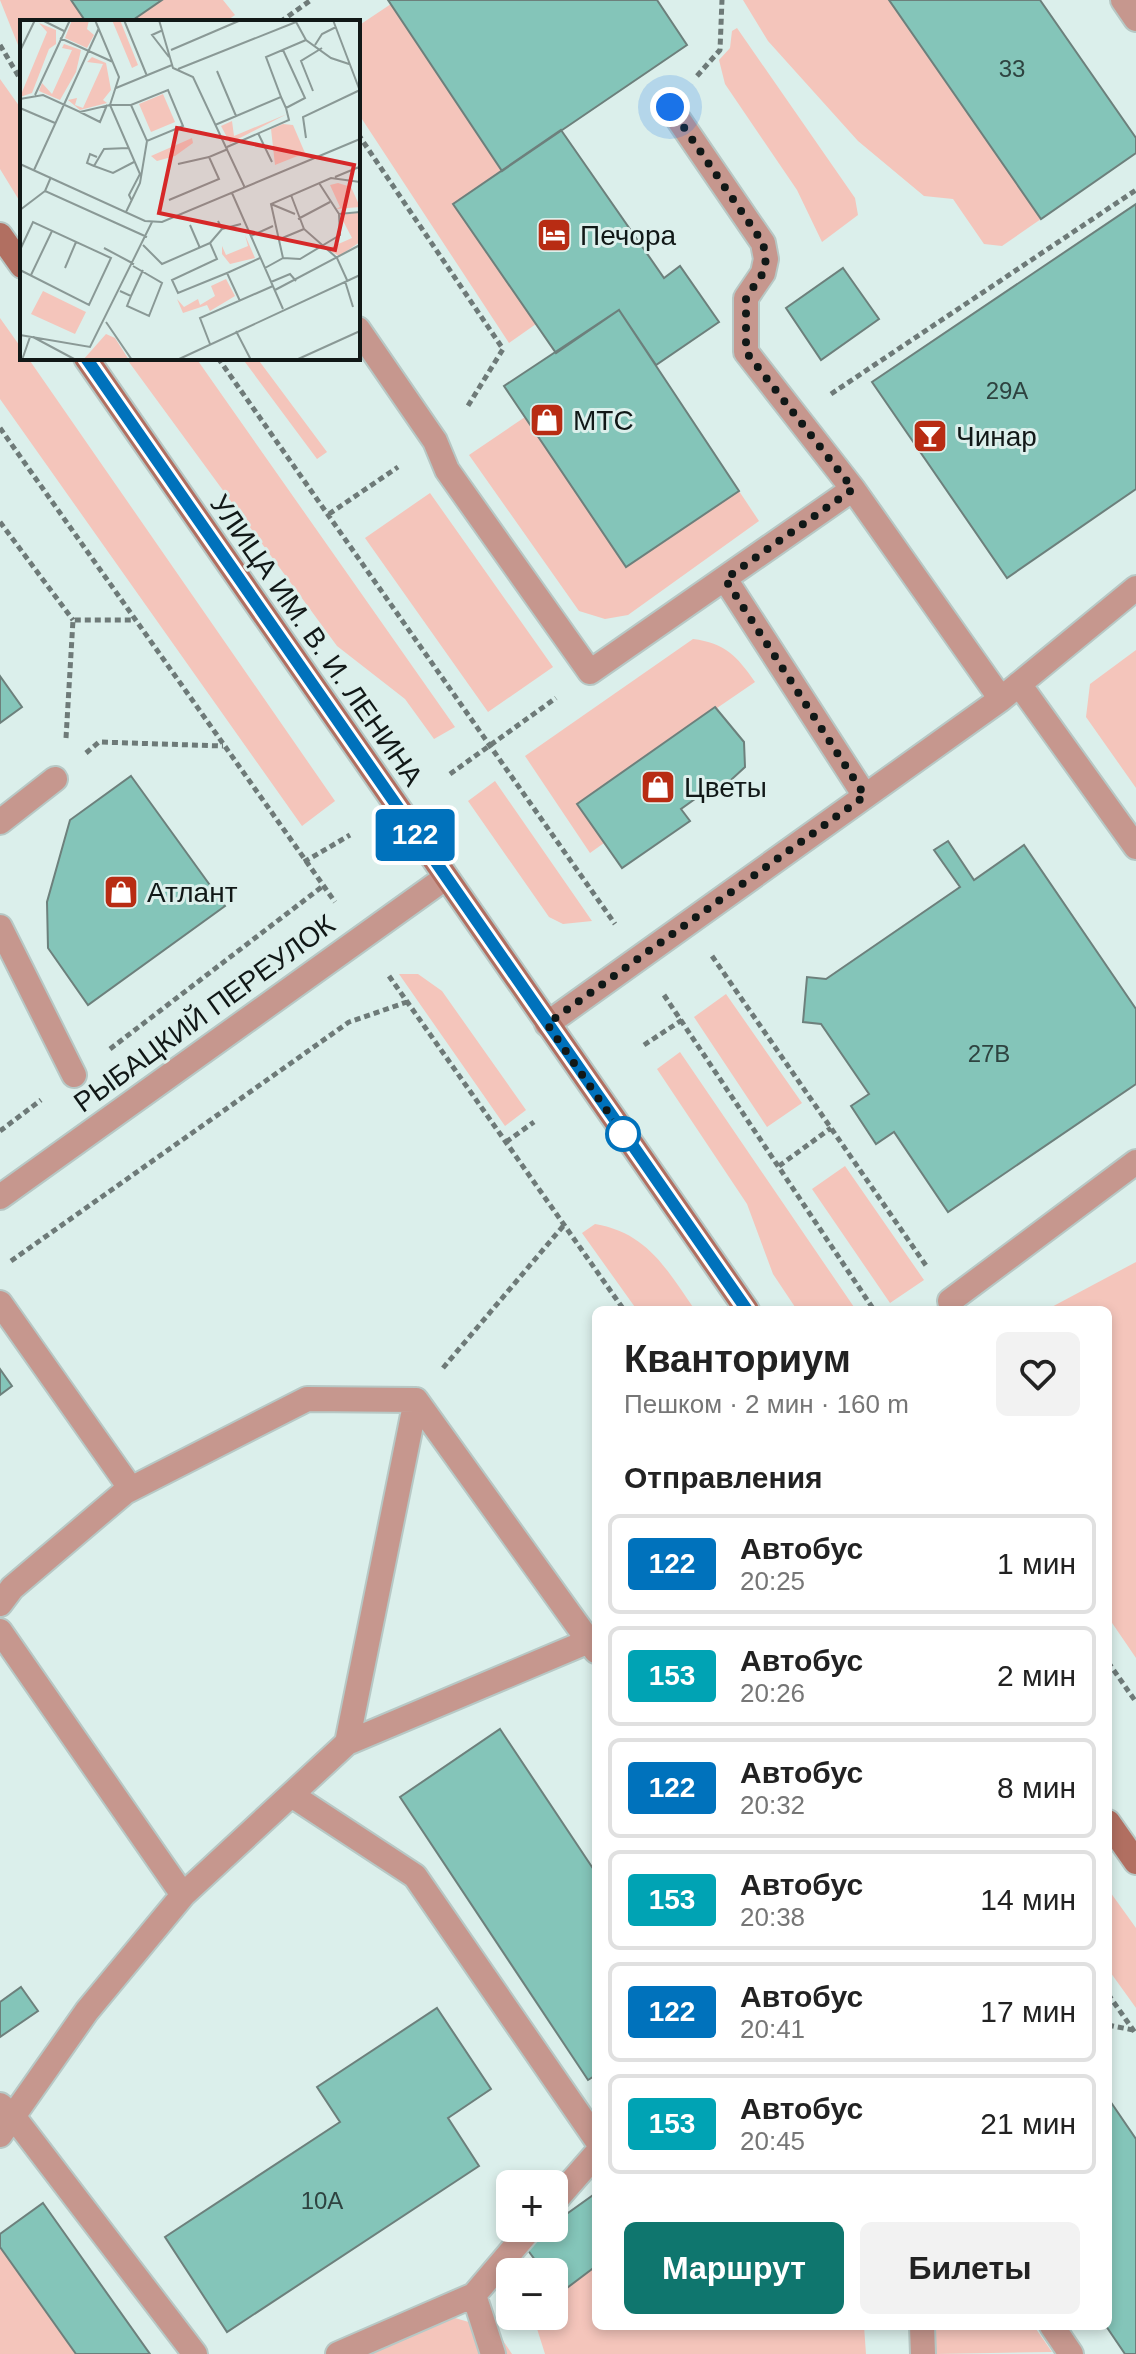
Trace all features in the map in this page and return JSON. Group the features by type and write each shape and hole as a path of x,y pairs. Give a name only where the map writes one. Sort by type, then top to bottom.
{"main road":[{"path":"0,235 20,263"},
{"name":"УЛИЦА ИМ. В. И. ЛЕНИНА","path":"87,360 744,1306"},
{"path":"1112,1828 1136,1862"}],"street":[{"path":"1123,0 1136,19"},
{"path":"670,107 763,243 766,259 763,273 746,298 746,352 1010,691 1136,847"},
{"path":"360,332 435,441 447,470 590,672 853,489"},
{"path":"725,579 865,796"},
{"path":"547,1024 1010,691 1136,588"},
{"path":"0,822 59,775"},
{"name":"РЫБАЦКИЙ ПЕРЕУЛОК","path":"0,1197 445,878"},
{"path":"0,927 74,1075"},
{"path":"950,1301 1136,1162"},
{"path":"0,1303 131,1489"},
{"path":"0,1604 12,1588 131,1489 307,1399 416,1400"},
{"path":"195,2354 4,2119 87,2011 183,1895 347,1743 592,1646 416,1400"},
{"path":"347,1743 416,1400"},
{"path":"0,1631 183,1895"},
{"path":"293,1796 415,1876 592,2133"},
{"path":"568,2186 592,2159"},
{"path":"338,2354 474,2295 519,2242"},
{"path":"474,2295 493,2354"},
{"path":"922,2330 923,2354"},
{"path":"1055,2330 1071,2354"}],"path":[{"path":"284,20 311,0"},
{"path":"670,107 720,50 722,0"},
{"path":"0,45 20,79"},
{"path":"329,514 453,428 503,349 360,137"},
{"path":"797,417 1136,190"},
{"path":"219,360 493,746 682,1020 871,1306"},
{"path":"0,428 335,902"},
{"path":"0,522 73,620 59,775"},
{"path":"73,620 134,621"},
{"path":"450,774 493,746 590,672"},
{"path":"59,775 99,742 223,746"},
{"path":"304,862 350,835"},
{"path":"0,1131 323,886"},
{"path":"689,922 950,1301"},
{"path":"389,976 621,1306"},
{"path":"0,1269 349,1022 407,1002"},
{"path":"644,1045 682,1020"},
{"path":"506,1142 534,1122"},
{"path":"779,1166 831,1128"},
{"path":"416,1400 564,1225"},
{"path":"1112,1668 1136,1702"},
{"path":"1112,2000 1135,2032"},
{"path":"1112,2026 1135,2032"}],"shaded area":[{"path":"0,0 71,0 85,20 20,20 20,50"},
{"path":"162,0 223,0 235,15 228,20 133,20"},
{"path":"743,0 889,0 1041,219 1002,246 984,244 953,199 924,196 858,141 768,41"},
{"path":"391,4 503,170 454,204 536,324 509,343 360,116 360,25"},
{"path":"737,28 855,198 858,215 822,242 797,190 725,84 719,60 730,48 732,31"},
{"path":"0,79 20,107 20,202 0,169"},
{"path":"0,318 20,346 20,360 29,360 335,801 302,826 0,399"},
{"path":"127,360 197,360 455,727 434,739 405,699 337,646"},
{"path":"243,360 258,360 327,452 317,459"},
{"path":"525,417 626,567 739,491 759,521 628,615 605,619 579,611 469,455"},
{"path":"430,493 553,667 488,712 365,538"},
{"path":"693,639 714,644 729,652 755,682 577,804 604,843 590,853 525,756"},
{"path":"1136,650 1136,788 1086,717 1090,684"},
{"path":"495,781 592,921 563,924 549,917 468,801"},
{"path":"399,974 418,974 442,991 526,1110 505,1126"},
{"path":"726,994 802,1103 767,1127 694,1017"},
{"path":"680,1052 853,1306 794,1306 773,1274 747,1204 657,1069"},
{"path":"845,1166 924,1280 890,1303 812,1189"},
{"path":"595,1224 629,1236 643,1245 665,1268 692,1306 634,1306 582,1233"},
{"path":"1136,1262 1136,1658 1112,1623 1112,1306 1054,1306"},
{"path":"1112,1895 1136,1928 1136,2008 1112,1975"},
{"path":"0,2247 76,2354 0,2354"},
{"path":"592,2269 592,2330 864,2330 866,2354 545,2354 537,2330 568,2330 568,2286"},
{"path":"455,2318 496,2330 512,2354 361,2354 425,2321"},
{"path":"932,2330 1037,2330 1052,2352 935,2354"}],"building":[{"path":"71,0 162,0 133,20 85,20"},
{"path":"388,0 657,0 687,45 502,171"},
{"path":"889,0 1040,0 1136,138 1136,153 1041,219"},
{"name":"Печора","path":"561,130 664,278 680,266 719,322 656,365 619,310 556,353 453,204"},
{"path":"1136,204 1136,489 1007,578 872,382"},
{"path":"843,268 879,319 821,360 786,308"},
{"path":"619,310 739,491 626,567 504,386"},
{"path":"0,676 22,707 0,723"},
{"name":"Цветы","path":"715,707 744,742 745,767 731,780 709,789 681,809 690,821 622,868 577,804"},
{"path":"131,776 225,906 88,1005 48,948 47,902 70,820"},
{"path":"948,841 974,880 1024,845 1136,1009 1136,1084 948,1212 894,1132 876,1144 851,1106 869,1094 821,1024 803,1022 807,977 826,979 960,887 934,850"},
{"path":"0,1369 12,1386 0,1395"},
{"path":"500,1729 592,1867 592,2078 588,2080 400,1797"},
{"path":"21,1987 38,2011 0,2037 0,2002"},
{"path":"437,2008 491,2089 448,2118 479,2166 227,2332 165,2237 340,2122 317,2087"},
{"path":"1112,2104 1136,2139 1136,2354 1125,2354 1109,2330 1112,2330"},
{"path":"592,2196 592,2269 568,2287 568,2258 534,2258 524,2245 528,2242 568,2242 568,2213"},
{"path":"43,2203 150,2354 76,2354 0,2247 0,2234"}],"bus line":[{"name":"122","path":"87,360 744,1306"}],"place":[{"name":"Печора","path":"554,235"},
{"name":"МТС","path":"547,420"},
{"name":"Чинар","path":"930,436"},
{"name":"Цветы","path":"658,787"},
{"name":"Атлант","path":"121,892"}],"route":[{"path":"623,1134 547,1024 865,796 725,579 853,489 746,352 746,298 763,273 766,259 763,243 670,107"}]}
